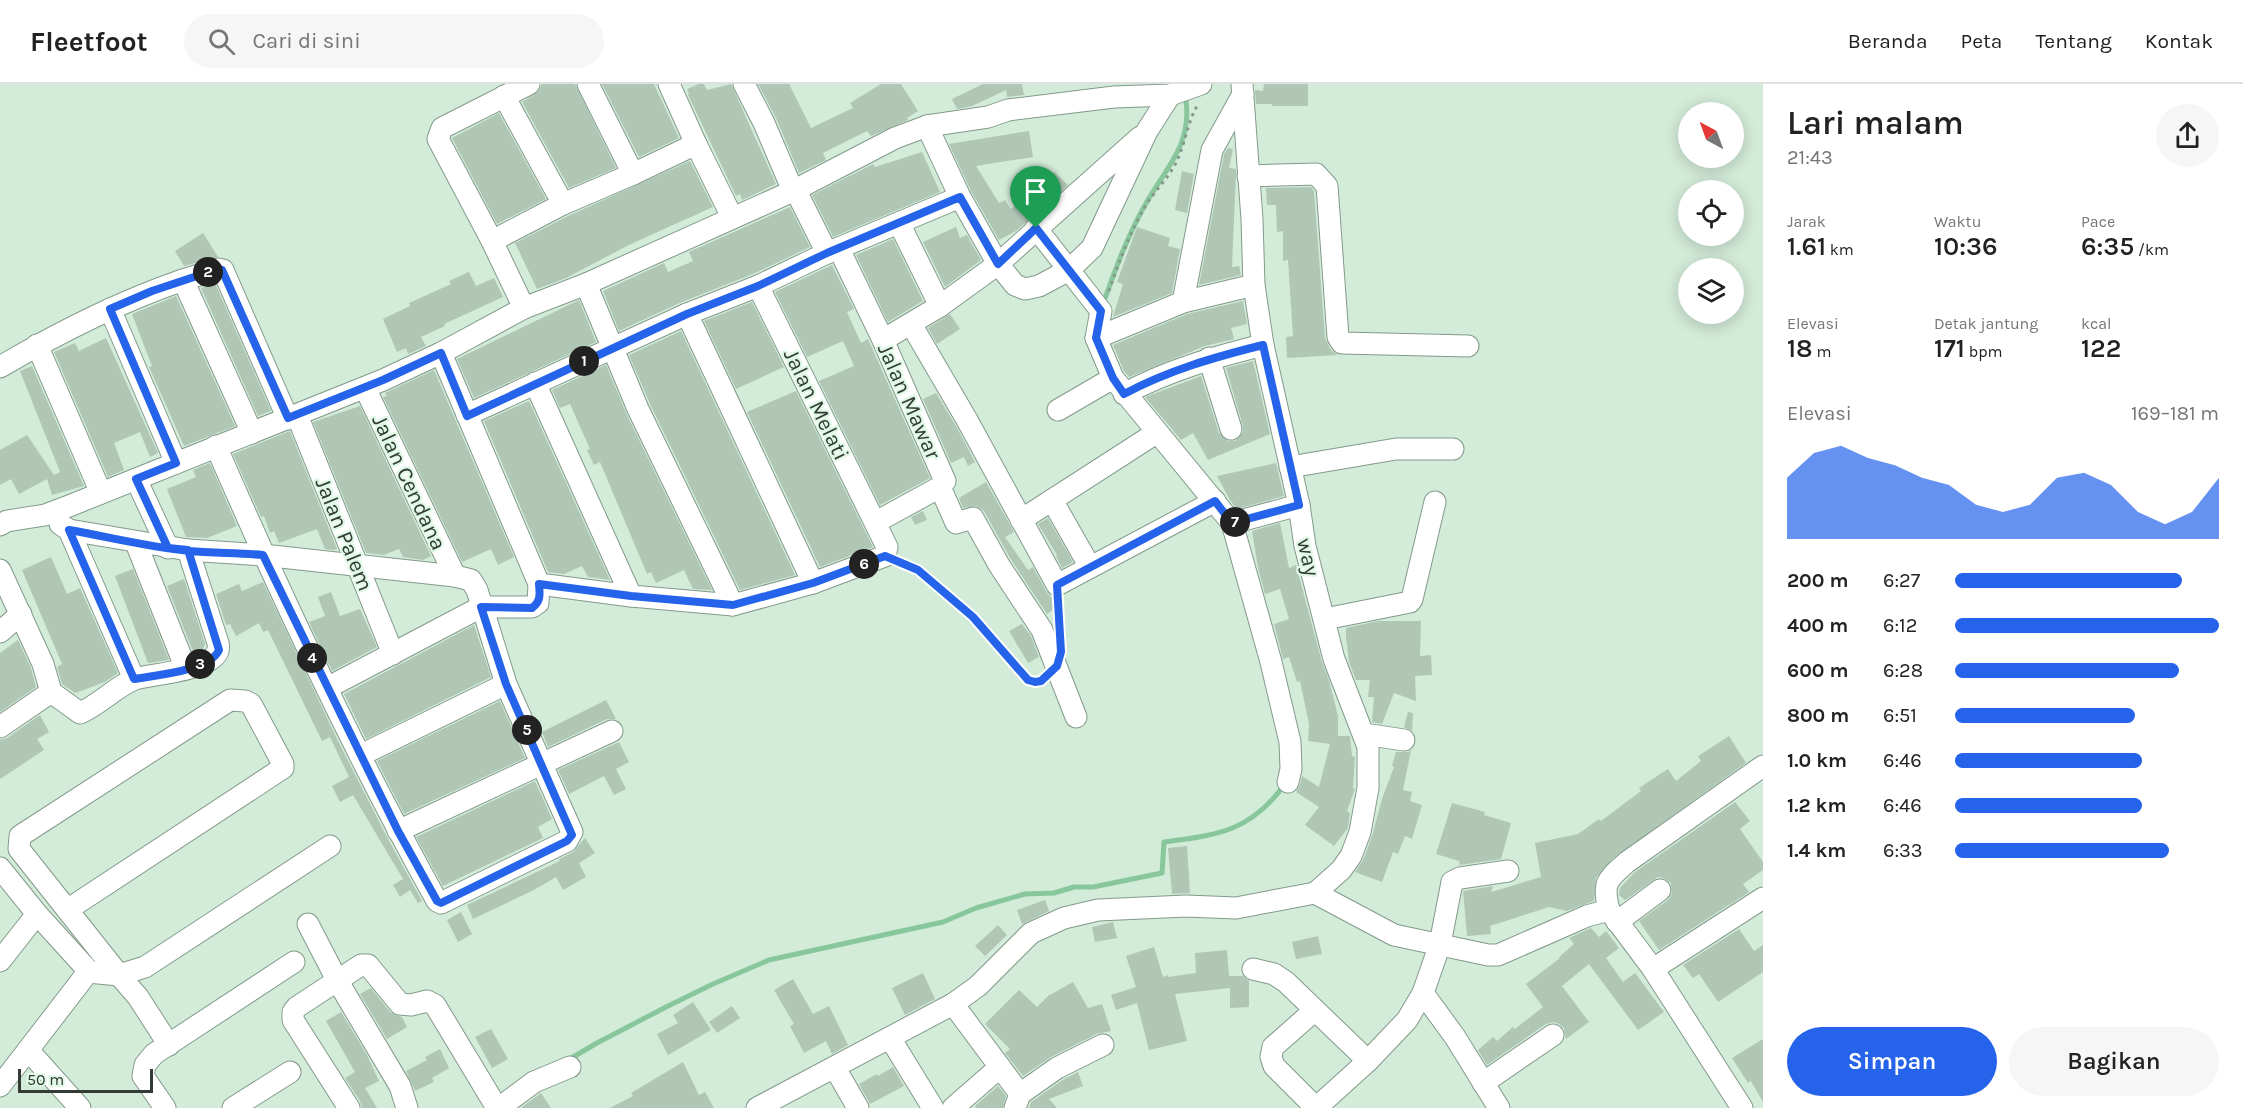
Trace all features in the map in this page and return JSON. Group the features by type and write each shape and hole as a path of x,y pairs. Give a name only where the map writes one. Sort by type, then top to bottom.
{"street":[{"path":"524,308 492,241 438,139 442,128 529,84"},
{"path":"588,84 633,174"},
{"path":"669,84 732,217"},
{"name":"Jalan Mawar","path":"744,84 794,190 833,251 883,340 944,479 940,487 876,522"},
{"path":"1183,302 1212,150 1243,88"},
{"name":"way","path":"1243,88 1254,285 1263,345 1299,505 1305,546 1334,659 1368,747 1368,788 1360,832 1351,855 1341,870 1315,893"},
{"path":"2,519 45,515 365,388 441,353 524,308 586,284 794,190 895,138 927,126 988,117 1008,110 1114,97 1200,94"},
{"path":"927,126 960,197 998,264 1015,285 1025,289 1039,286 1069,270 1092,248 1148,130 1170,95"},
{"path":"504,96 563,204"},
{"path":"883,340 940,306 998,264 1148,130"},
{"path":"492,241 563,204 696,144"},
{"path":"1248,176 1316,174 1327,186 1338,337 1342,343 1467,346"},
{"path":"467,416 687,314 758,286 960,197"},
{"path":"899,223 940,306"},
{"path":"1036,228 1101,311 1096,338 1118,386 1232,523 1271,662 1290,742 1291,769 1288,782"},
{"name":"Jalan Palem","path":"183,280 218,269 222,270 292,417 358,567 393,654"},
{"path":"0,367 37,345 110,309 183,280 252,433"},
{"path":"586,284 638,409 733,605"},
{"path":"1096,338 1183,302 1254,285"},
{"name":"Jalan Melati","path":"758,286 876,522 887,547 885,556"},
{"path":"110,309 176,463"},
{"path":"687,314 813,583"},
{"path":"911,324 967,420 1057,585 1215,501"},
{"path":"37,345 101,493"},
{"path":"1058,410 1118,386 1155,378 1209,358 1263,345"},
{"path":"327,688 481,607 532,608 540,598 539,584 441,353"},
{"path":"1209,358 1231,429"},
{"path":"535,383 631,596"},
{"name":"Jalan Cendana","path":"365,388 455,576"},
{"path":"1021,520 1156,433"},
{"path":"45,515 69,530 136,543 178,549 263,555 467,578 474,583 506,684 572,832 567,841 441,903 437,901 398,831 327,688 263,555 216,446"},
{"path":"1290,467 1396,449 1453,449"},
{"path":"0,570 43,664 51,692 80,713 90,709 134,679 186,669 214,659 219,650 178,549 136,479"},
{"path":"940,487 956,523 973,518 999,565 1042,630 1076,717"},
{"path":"1052,500 1090,567"},
{"path":"1325,619 1410,602 1435,502"},
{"path":"1232,523 1299,505"},
{"path":"69,530 134,679"},
{"path":"136,543 186,669"},
{"path":"539,584 631,596 733,605 813,583 885,556"},
{"path":"0,632 21,614"},
{"path":"361,755 506,684"},
{"path":"0,727 51,692"},
{"path":"67,910 283,768 250,704 245,701 230,700 20,836 19,849 67,910 119,975 134,992 169,1045"},
{"path":"398,831 612,731"},
{"path":"1364,734 1404,740"},
{"path":"1742,1108 1653,969 1613,916 1605,894 1609,878 1628,862 1763,766"},
{"path":"88,972 119,975 145,967 330,846"},
{"path":"0,868 88,972"},
{"path":"1315,1010 1272,1047 1271,1057 1274,1066 1316,1108 1368,1061 1407,1020 1423,993 1440,944 1452,882 1460,878 1508,871"},
{"path":"757,1108 953,1004 978,986 1031,933 1064,918 1098,910 1186,906 1236,908 1315,893 1394,934 1488,955 1498,955 1587,916 1613,916 1660,890"},
{"path":"1653,969 1763,898"},
{"path":"0,961 37,914"},
{"path":"308,924 337,980 400,1086 407,1108"},
{"path":"165,1108 143,1076 144,1065 154,1054 294,962"},
{"path":"349,1108 293,1020 293,1012 356,966 368,966 400,1004 405,1006 432,1002 498,1108 534,1082 570,1067"},
{"path":"1253,969 1274,974 1286,982 1368,1061"},
{"path":"0,1086 88,972"},
{"path":"1423,993 1455,1037 1499,1108"},
{"path":"953,1004 1000,1067 1018,1101 1057,1068 1103,1045"},
{"path":"1483,1083 1553,1035"},
{"path":"890,1038 933,1108"},
{"path":"28,1050 80,1108"},
{"path":"952,1108 1000,1067"},
{"path":"835,1068 858,1108"},
{"path":"233,1108 290,1072"}],"path":[{"path":"1101,311 1123,252 1146,205 1174,165 1186,140 1190,118 1200,94"},
{"path":"885,556 918,570 973,617 1028,680 1041,681 1057,666"},
{"path":"1057,585 1059,630"}],"building":[{"path":"542,84 575,84 616,168 569,188 522,102 539,91"},
{"path":"602,84 654,84 679,138 639,157"},
{"path":"704,84 707,90 731,84 776,184 742,200 740,194 736,196 688,95 687,89"},
{"path":"758,84 789,84 811,128 853,108 850,103 881,84 901,84 918,111 907,118 908,120 871,136 867,131 823,153 826,160 799,173 776,118"},
{"path":"983,84 1022,84 1024,95 1007,97 1006,90 972,106 957,109 952,99"},
{"path":"1264,84 1308,84 1308,106 1256,104 1255,90 1263,91"},
{"path":"499,113 546,199 497,224 452,138"},
{"path":"1029,131 1033,157 976,166 999,203 1005,200 1011,209 1037,187 1037,191 1054,172 1068,185 1016,231 999,240 971,191 949,144"},
{"path":"1228,148 1233,149 1229,168 1236,169 1232,267 1239,266 1241,275 1199,285 1224,154"},
{"path":"922,152 940,192 833,237 812,195 873,164 875,167"},
{"path":"690,161 713,207 631,244 566,278 537,289 515,243 568,216"},
{"path":"1182,171 1194,174 1187,213 1175,210"},
{"path":"1311,187 1314,191 1325,338 1331,350 1337,355 1287,358 1286,337 1293,336 1288,260 1283,261 1283,231 1277,232 1276,205 1267,205 1266,188"},
{"path":"790,207 810,247 619,331 603,291 664,263 668,272 693,261 689,252"},
{"path":"956,227 960,238 967,235 981,260 945,287 923,242"},
{"path":"1137,227 1170,238 1168,246 1180,249 1172,293 1113,317 1123,284 1117,282"},
{"path":"203,233 218,257 184,266 175,251"},
{"path":"893,239 923,301 888,322 856,255"},
{"path":"832,265 854,309 847,312 861,343 868,339 930,478 880,505 819,381 854,366 843,341 807,357 775,292"},
{"path":"469,272 476,286 494,278 503,297 421,337 426,346 408,354 406,348 397,352 383,319 410,306 409,303 451,284 449,281"},
{"path":"215,283 271,411 258,416 201,288"},
{"path":"176,296 235,426 184,446 149,367 152,366 132,314"},
{"path":"579,300 596,342 474,398 457,359"},
{"path":"1243,301 1247,324 1231,328 1234,339 1205,346 1129,377 1124,371 1113,345 1187,314"},
{"path":"752,302 784,367 736,389 704,321"},
{"path":"950,314 960,329 937,344 928,328"},
{"path":"681,331 795,575 740,590 650,404 629,355"},
{"path":"106,338 158,453 150,457 140,432 114,443 124,470 108,477 54,352 75,343 79,351"},
{"path":"1253,361 1270,434 1208,460 1193,433 1181,440 1145,397 1201,376 1219,433 1228,441 1235,441 1243,432 1243,426 1226,368"},
{"path":"606,365 627,415 712,590 693,589 684,570 656,583 651,572 647,574 600,462 594,465 587,450 590,449 570,404 560,408 552,390"},
{"path":"32,366 84,486 52,495 47,479 19,494 11,479 0,485 0,450 27,435 54,475 60,472 20,371"},
{"path":"434,370 514,557 498,565 491,549 462,562 383,397 387,396 385,393"},
{"path":"796,391 873,547 820,567 747,412"},
{"path":"936,393 975,462 968,466 964,457 951,463 923,399"},
{"path":"529,401 610,580 588,577 582,566 564,574 548,572 484,421"},
{"path":"360,406 431,556 423,560 403,557 399,549 384,555 366,553 313,422"},
{"path":"290,431 337,549 325,549 317,529 279,543 274,531 270,533 264,516 261,517 233,454"},
{"path":"210,463 237,526 207,538 186,537 167,489 196,477 193,470"},
{"path":"1276,463 1284,496 1237,509 1217,476"},
{"path":"986,482 1014,532 1005,537 1028,570 1033,567 1046,591 1058,606 1047,614 1010,558 984,511 976,506 963,508 959,498"},
{"path":"923,511 927,520 915,525 911,517"},
{"path":"1048,518 1073,562 1062,568 1057,555 1038,524"},
{"path":"1280,523 1289,568 1296,565 1329,680 1338,716 1338,736 1350,736 1352,756 1355,757 1353,788 1355,789 1347,811 1350,813 1348,828 1334,846 1305,825 1319,807 1296,792 1302,776 1319,787 1330,744 1308,741 1309,724 1300,681 1297,682 1289,657 1283,659 1274,624 1289,619 1280,589 1265,594 1258,568 1252,531"},
{"path":"51,557 67,594 80,588 118,673 105,682 75,693 62,684 57,667 62,664 22,570"},
{"path":"133,569 169,660 148,663 115,576"},
{"path":"184,579 205,644 203,649 194,654 167,586"},
{"path":"263,582 337,739 422,901 418,903 410,890 400,897 393,885 403,879 353,795 340,802 332,786 349,777 330,737 322,741 268,630 263,632 259,623 236,636 230,624 226,625 216,594 239,584 242,591"},
{"path":"331,592 340,616 360,609 377,647 332,671 309,622 325,616 318,597"},
{"path":"1378,621 1421,621 1420,656 1431,655 1432,675 1415,676 1416,701 1394,693 1382,724 1372,722 1374,697 1368,697 1370,680 1356,680 1349,662 1346,637 1346,628"},
{"path":"1022,624 1031,636 1039,657 1028,663 1009,631"},
{"path":"474,625 491,677 366,739 344,694"},
{"path":"18,640 31,668 36,687 0,712 0,653"},
{"path":"606,700 616,719 607,719 548,747 542,732"},
{"path":"500,701 525,758 404,814 377,761"},
{"path":"1408,712 1413,713 1412,731 1404,727"},
{"path":"40,715 49,732 37,739 44,750 0,779 0,740 7,738"},
{"path":"1729,736 1746,763 1612,859 1596,878 1594,901 1567,911 1549,907 1490,926 1491,934 1467,936 1463,891 1493,886 1491,892 1541,877 1535,843 1578,834 1599,819 1601,821 1641,791 1639,788 1668,769 1676,781 1701,761 1698,756"},
{"path":"619,742 629,762 616,769 626,789 614,795 604,776 569,794 558,770"},
{"path":"1411,750 1403,790 1412,792 1410,801 1422,805 1412,839 1405,836 1398,854 1393,852 1382,882 1355,872 1363,860 1372,836 1394,767 1392,766 1396,752"},
{"path":"535,781 552,819 538,827 543,838 443,886 416,837"},
{"path":"1735,802 1750,821 1740,829 1763,862 1763,870 1743,884 1749,892 1659,950 1639,921 1668,900 1672,894 1671,883 1658,877 1625,900 1619,895 1620,888 1635,872"},
{"path":"1452,803 1485,812 1484,815 1511,823 1501,859 1460,865 1459,861 1436,854"},
{"path":"585,838 595,853 579,863 586,877 563,890 556,877 473,919 467,905 560,861 559,859 573,852"},
{"path":"1187,846 1190,893 1172,894 1168,848"},
{"path":"1045,900 1049,911 1022,924 1017,910"},
{"path":"461,912 472,934 458,942 447,920"},
{"path":"1113,922 1117,938 1095,942 1092,927"},
{"path":"998,925 1007,935 985,956 975,946"},
{"path":"1591,928 1599,937 1606,931 1619,948 1606,958 1623,982 1635,973 1664,1012 1638,1030 1589,964 1562,986 1589,1022 1566,1039 1564,1028 1559,1024 1553,1022 1546,1024 1487,1065 1478,1050 1493,1037 1497,1041 1543,1007 1526,984 1574,944 1569,938"},
{"path":"1739,929 1754,951 1763,945 1763,972 1718,1002 1699,974 1693,978 1683,965"},
{"path":"1318,936 1322,954 1296,959 1292,942"},
{"path":"1154,947 1163,977 1196,973 1195,953 1227,950 1229,976 1243,976 1249,981 1249,1007 1230,1008 1230,988 1175,994 1187,1041 1149,1050 1137,1003 1116,1010 1111,995 1136,987 1126,956"},
{"path":"923,973 935,999 905,1015 892,988"},
{"path":"793,979 813,1014 829,1006 848,1045 832,1054 826,1041 804,1053 790,1026 794,1024 774,990"},
{"path":"1073,982 1088,1008 1102,1004 1111,1031 1097,1034 1051,1057 1023,1076 1005,1053 1010,1049 985,1024 1019,990 1037,1007 1048,996"},
{"path":"371,988 390,1012 402,1017 407,1027 387,1039 360,994"},
{"path":"693,1002 711,1030 668,1055 657,1034 678,1023 673,1015"},
{"path":"732,1006 740,1018 717,1033 709,1022"},
{"path":"341,1012 367,1055 379,1081 365,1088 377,1108 362,1108 345,1078 355,1072 326,1021"},
{"path":"491,1029 508,1059 492,1068 475,1037"},
{"path":"1763,1039 1763,1102 1751,1081 1748,1083 1732,1058"},
{"path":"440,1049 449,1068 432,1078 434,1082 415,1091 406,1071 427,1060 425,1057"},
{"path":"683,1062 699,1095 705,1092 714,1108 610,1108 633,1096 631,1093"},
{"path":"893,1067 904,1086 870,1104 859,1084"},
{"path":"1078,1072 1083,1086 1049,1099 1057,1108 1029,1108 1031,1102"},
{"path":"998,1086 1006,1096 1003,1108 976,1108 975,1106"},
{"path":"541,1093 551,1108 522,1108 522,1107"}],"waterway":[{"path":"1103,304 1133,229 1181,144 1187,117 1186,101"},
{"path":"568,1060 666,1007 769,960 943,922 976,908 1025,894 1054,893 1074,887 1093,887 1162,873 1164,842 1201,837 1232,828 1259,812 1285,784"}],"route":[{"path":"1036,228 998,264 960,197 827,253 758,286 687,314 467,416 441,353 383,380 288,418 220,268 152,291 110,309 176,463 136,479 168,548 188,550 219,650 214,659 186,669 134,679 69,530 168,548 263,555 398,831 437,901 441,903 567,841 572,835 506,684 481,607 532,608 540,598 539,584 631,596 733,605 813,583 885,556 918,570 973,617 1028,680 1035,682 1041,681 1057,666 1061,652 1057,585 1215,501 1232,523 1299,505 1263,345 1209,358 1155,378 1124,394 1113,378 1096,338 1101,311 1036,228"}]}
